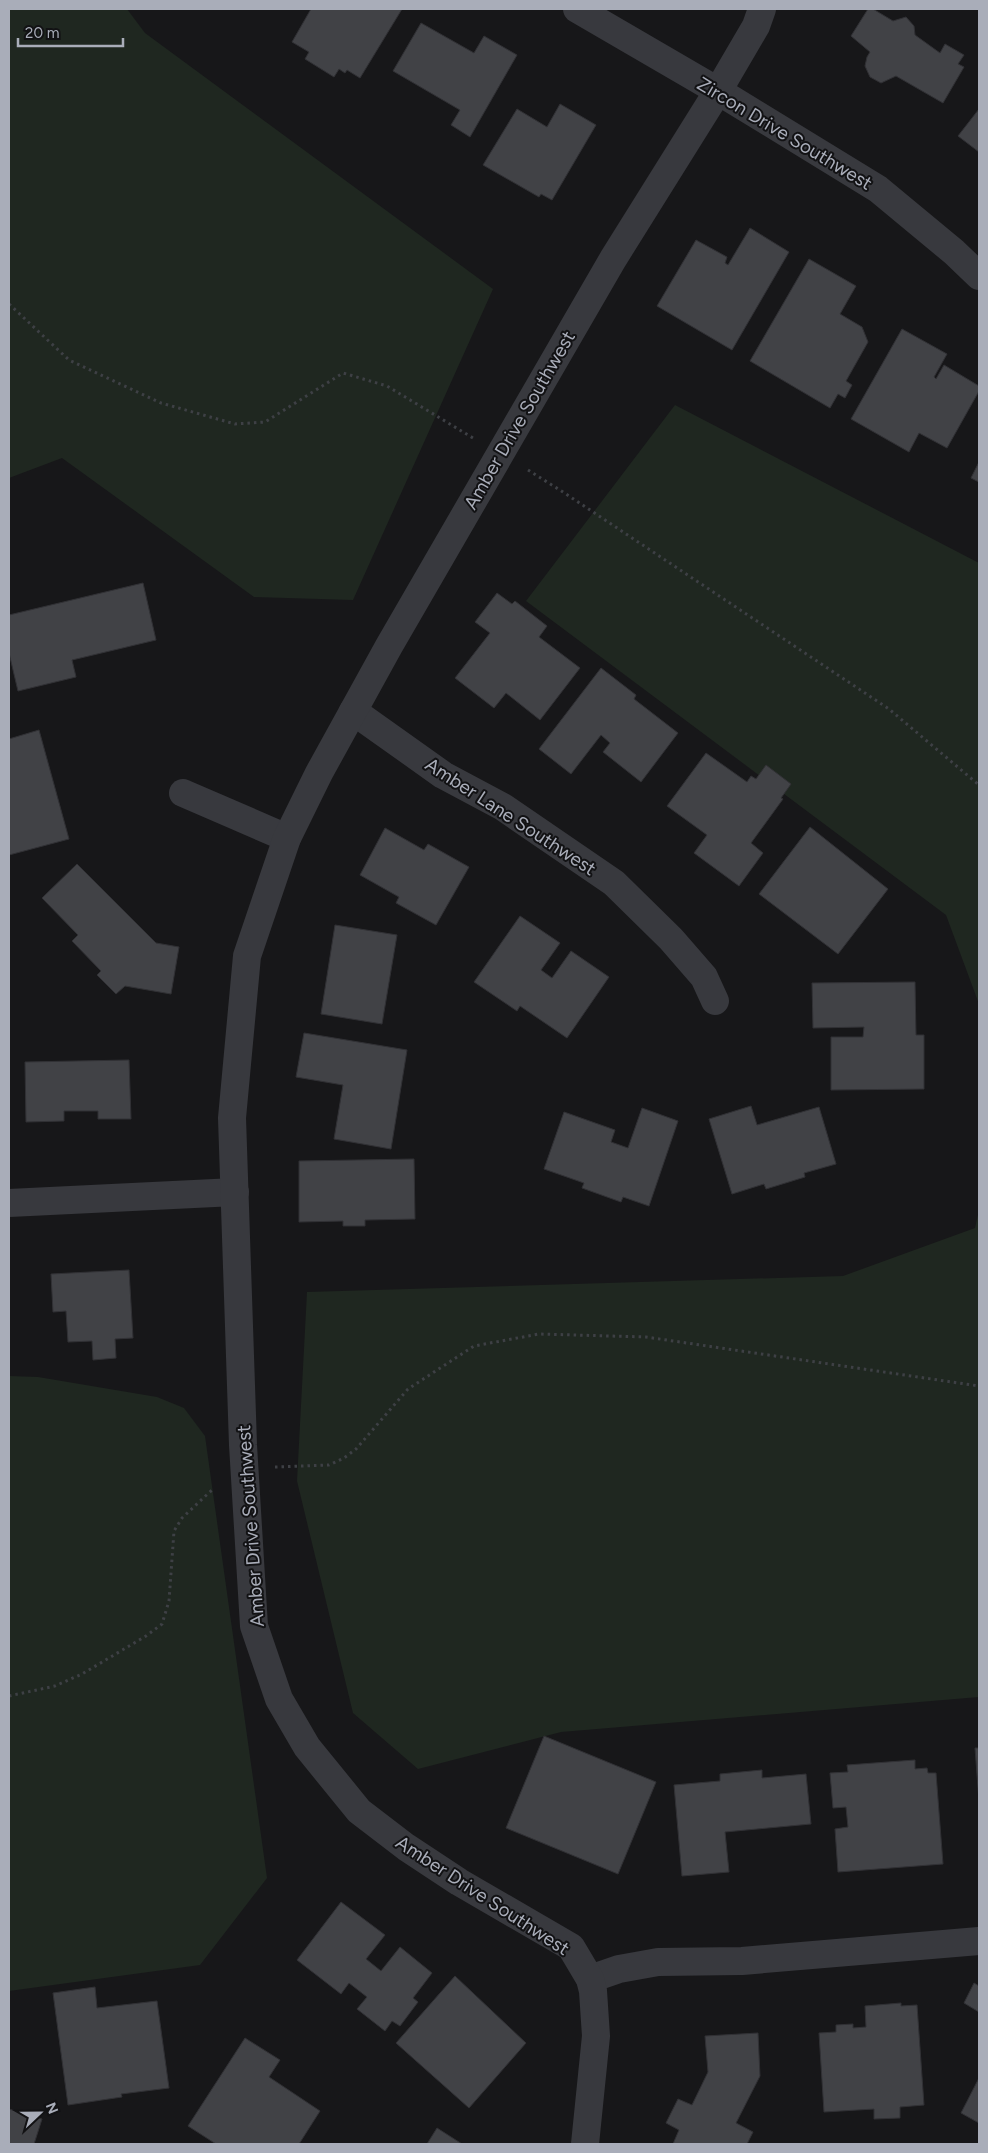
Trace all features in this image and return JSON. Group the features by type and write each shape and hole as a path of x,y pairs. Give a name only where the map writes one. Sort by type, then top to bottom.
{"street":[{"name":"Zircon Drive Southwest","path":"577,9 718,91 878,189 954,252 979,276"},
{"name":"Amber Drive Southwest","path":"590,1979 571,1946 459,1882 406,1847 360,1811 307,1747 279,1699 254,1626 245,1475 232,1118 247,956 287,838 319,773 398,629 613,260 718,91 756,26 762,9"},
{"name":"Amber Lane Southwest","path":"353,711 443,774 503,807 614,884 671,939 704,976 715,1002"},
{"path":"183,793 287,838"},
{"path":"9,1203 235,1192"},
{"path":"585,2144 596,2036 593,1991 590,1979 619,1969 658,1962 742,1961 979,1941"}],"path":[{"path":"9,1696 55,1686 82,1674 146,1636 162,1624 169,1601 174,1531 193,1506 222,1481 281,1466 313,1467 329,1465 344,1458 356,1449 408,1389 474,1346 539,1334 646,1337 979,1386"}],"shaded area":[{"path":"9,9 127,9 145,33 493,289 353,600 254,597 62,458 9,478"},
{"path":"675,405 979,563 979,1004 946,915 526,601"},
{"path":"979,1210 979,1697 561,1732 418,1769 353,1713 297,1481 307,1292 843,1276 975,1228"},
{"path":"9,1376 38,1377 157,1397 184,1408 205,1436 267,1878 200,1965 9,1991"}],"building":[{"path":"311,9 402,9 360,78 347,70 345,73 339,69 334,77 305,59 309,52 292,42"},
{"path":"868,9 873,9 893,21 906,17 914,26 915,35 940,53 945,44 964,55 958,64 964,67 943,103 896,76 881,83 870,77 865,66 870,52 851,36"},
{"path":"421,23 474,53 484,36 517,55 470,137 451,125 460,110 393,71"},
{"path":"560,104 596,125 552,200 541,194 539,197 483,165 517,109 547,127"},
{"path":"979,109 979,152 958,136"},
{"path":"750,228 789,252 732,350 657,306 696,240 727,257 725,263 728,265"},
{"path":"809,259 856,286 840,314 862,327 868,342 846,381 852,385 845,398 838,394 830,408 750,361"},
{"path":"902,329 947,354 934,377 936,379 944,365 979,386 979,391 947,448 919,433 909,452 851,419"},
{"path":"979,462 979,482 971,478"},
{"path":"143,583 156,640 72,660 76,677 18,691 9,653 9,615"},
{"path":"497,593 512,604 515,601 547,626 539,637 580,668 540,720 506,693 494,708 455,678 490,633 475,622"},
{"path":"601,668 636,695 634,699 678,733 641,782 603,752 610,743 601,735 571,774 539,749"},
{"path":"39,730 69,839 9,855 9,739"},
{"path":"706,753 747,782 751,776 756,779 766,765 791,784 781,798 783,799 751,843 763,853 739,886 694,853 707,835 667,806"},
{"path":"810,827 888,889 838,954 759,894"},
{"path":"385,828 424,850 428,844 469,867 436,925 396,903 399,897 360,875"},
{"path":"77,864 156,943 179,947 171,994 125,986 116,994 97,975 101,971 72,941 78,935 42,898"},
{"path":"520,916 560,943 541,970 552,978 571,951 609,977 567,1038 520,1006 517,1011 474,982"},
{"path":"335,925 397,935 382,1024 321,1014"},
{"path":"915,982 916,1035 924,1035 924,1089 831,1090 831,1037 863,1037 864,1027 813,1028 812,983"},
{"path":"304,1033 407,1050 391,1149 334,1139 343,1085 296,1077"},
{"path":"129,1060 131,1119 98,1119 98,1111 64,1111 64,1121 26,1122 25,1062"},
{"path":"751,1106 757,1125 819,1107 836,1164 804,1173 805,1177 766,1189 764,1184 732,1194 709,1119"},
{"path":"642,1108 678,1121 649,1206 623,1197 621,1202 582,1188 584,1183 544,1169 564,1112 615,1130 611,1142 628,1148"},
{"path":"414,1159 415,1219 365,1220 365,1226 343,1226 343,1221 299,1222 299,1161"},
{"path":"129,1270 133,1338 115,1339 116,1358 93,1360 92,1341 68,1342 66,1311 53,1312 51,1274"},
{"path":"544,1736 656,1782 618,1874 506,1828"},
{"path":"975,1748 979,1748 979,1801"},
{"path":"915,1760 915,1769 927,1768 928,1773 936,1773 943,1864 838,1872 835,1829 848,1827 846,1807 833,1808 830,1773 848,1772 847,1765"},
{"path":"762,1770 762,1778 806,1774 811,1824 725,1832 729,1872 682,1876 674,1785 720,1781 720,1774"},
{"path":"341,1902 385,1935 366,1959 381,1971 400,1947 432,1973 413,1998 418,2002 400,2026 392,2021 385,2031 357,2009 367,1997 349,1983 341,1994 297,1960"},
{"path":"455,1976 526,2043 469,2108 396,2043"},
{"path":"974,1983 979,1986 979,2012 964,2003"},
{"path":"95,1987 97,2008 157,2001 169,2088 121,2094 122,2097 68,2105 53,1993"},
{"path":"901,2003 901,2006 917,2005 924,2105 900,2107 900,2118 874,2119 874,2109 824,2112 819,2033 836,2032 836,2025 853,2024 853,2028 866,2027 865,2006"},
{"path":"758,2033 760,2076 736,2123 753,2132 747,2144 673,2144 679,2130 666,2123 678,2099 692,2105 708,2072 705,2036"},
{"path":"245,2038 280,2060 269,2077 320,2111 299,2144 216,2144 188,2126"},
{"path":"979,2078 979,2123 961,2113"},
{"path":"9,2109 42,2119 34,2144 9,2144"},
{"path":"437,2128 462,2144 427,2144"}]}
